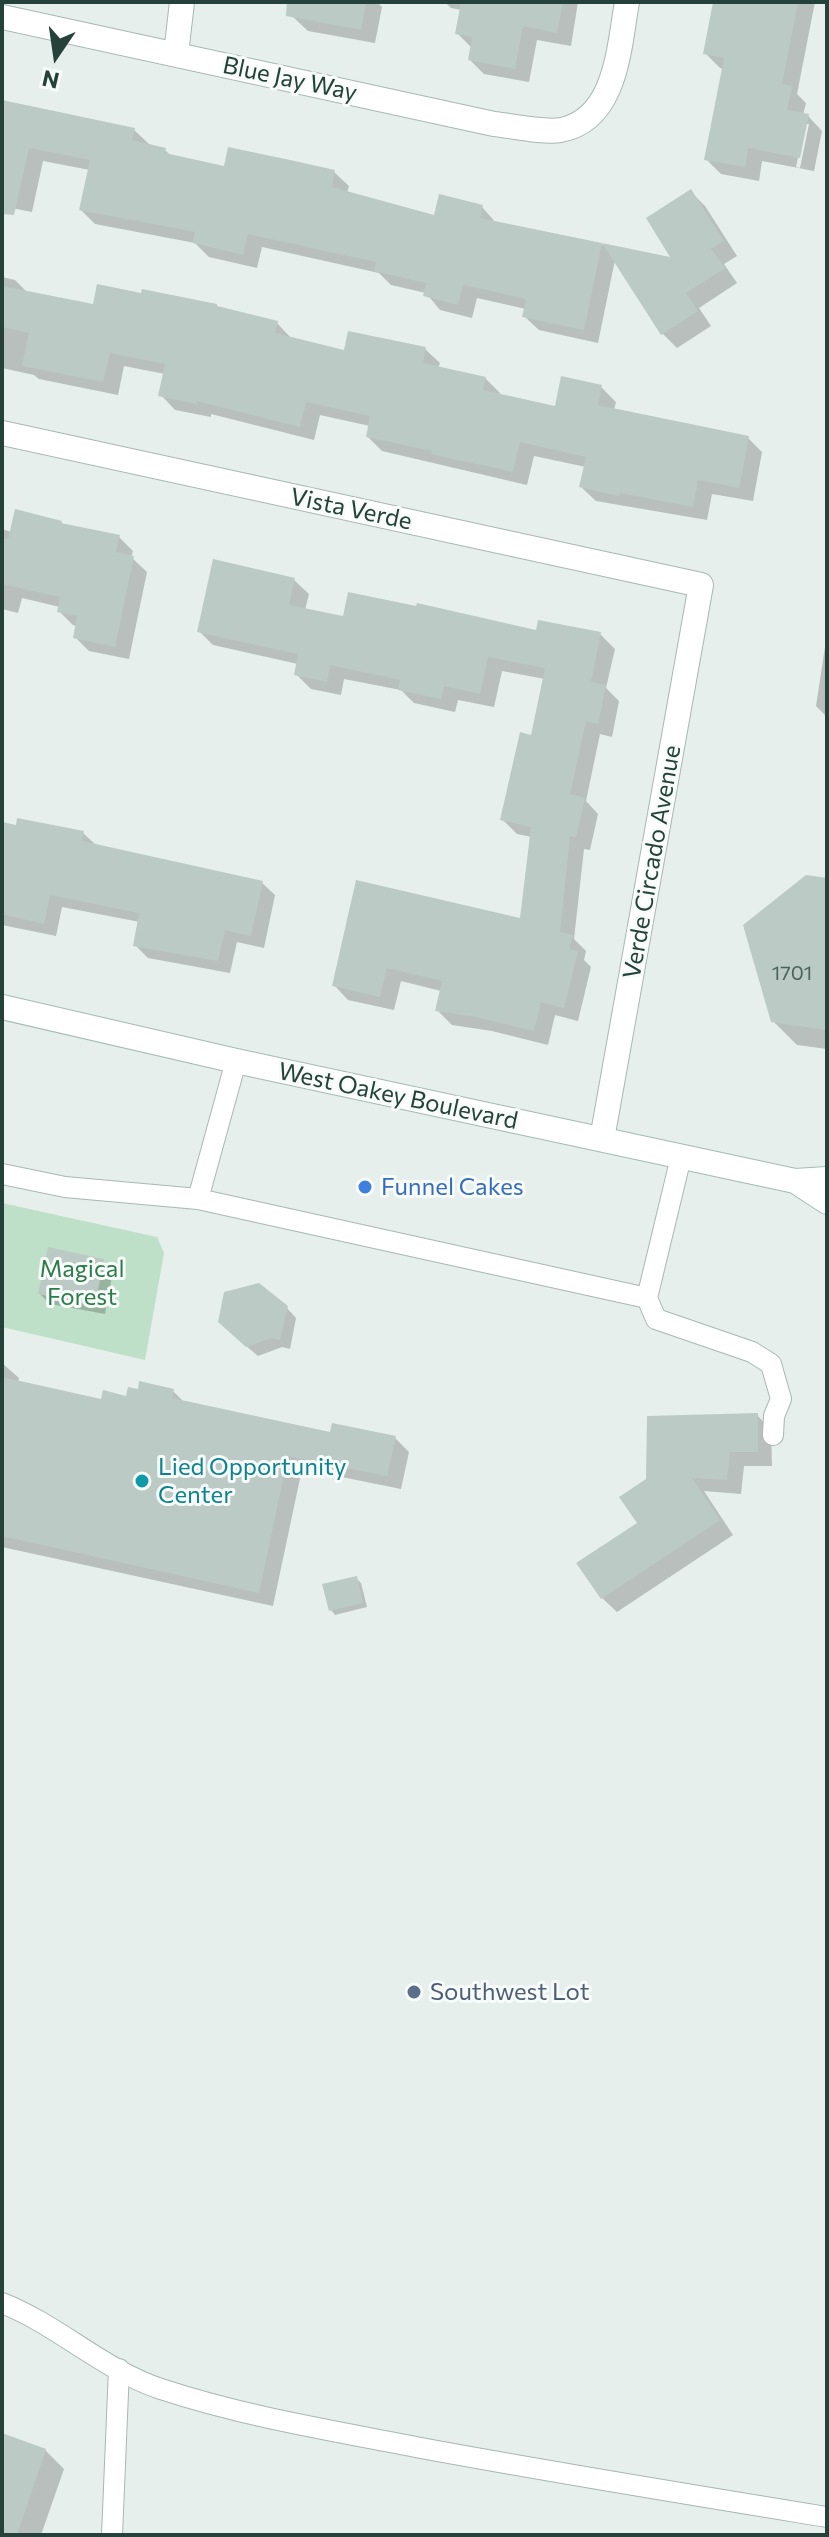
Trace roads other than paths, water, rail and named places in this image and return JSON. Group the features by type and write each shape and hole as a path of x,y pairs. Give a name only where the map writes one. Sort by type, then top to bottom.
{"street":[{"path":"176,54 182,2"},
{"name":"Blue Jay Way","path":"2,17 494,124 560,130 579,123 596,111 614,78 627,2"},
{"name":"Vista Verde","path":"2,433 701,585"},
{"name":"Verde Circado Avenue","path":"602,1139 701,585"},
{"name":"West Oakey Boulevard","path":"2,1007 236,1061 795,1181 827,1179"},
{"name":"West Oakey Boulevard","path":"795,1181 827,1202"}],"lane":[{"path":"198,1199 236,1061"},
{"path":"681,1157 647,1298 656,1319 752,1352 771,1364 781,1399 774,1416 773,1435"},
{"path":"2,1174 65,1187 198,1199 647,1298"},
{"path":"2,2303 20,2310 87,2352 157,2388 272,2420 523,2467 827,2517"},
{"path":"112,2535 119,2369"}],"place":[{"name":"Funnel Cakes","path":"365,1187"},
{"name":"Lied Opportunity Center","path":"142,1481"},
{"name":"Southwest Lot","path":"414,1992"}],"park label":[{"name":"Magical Forest","path":"82,1283"}]}
